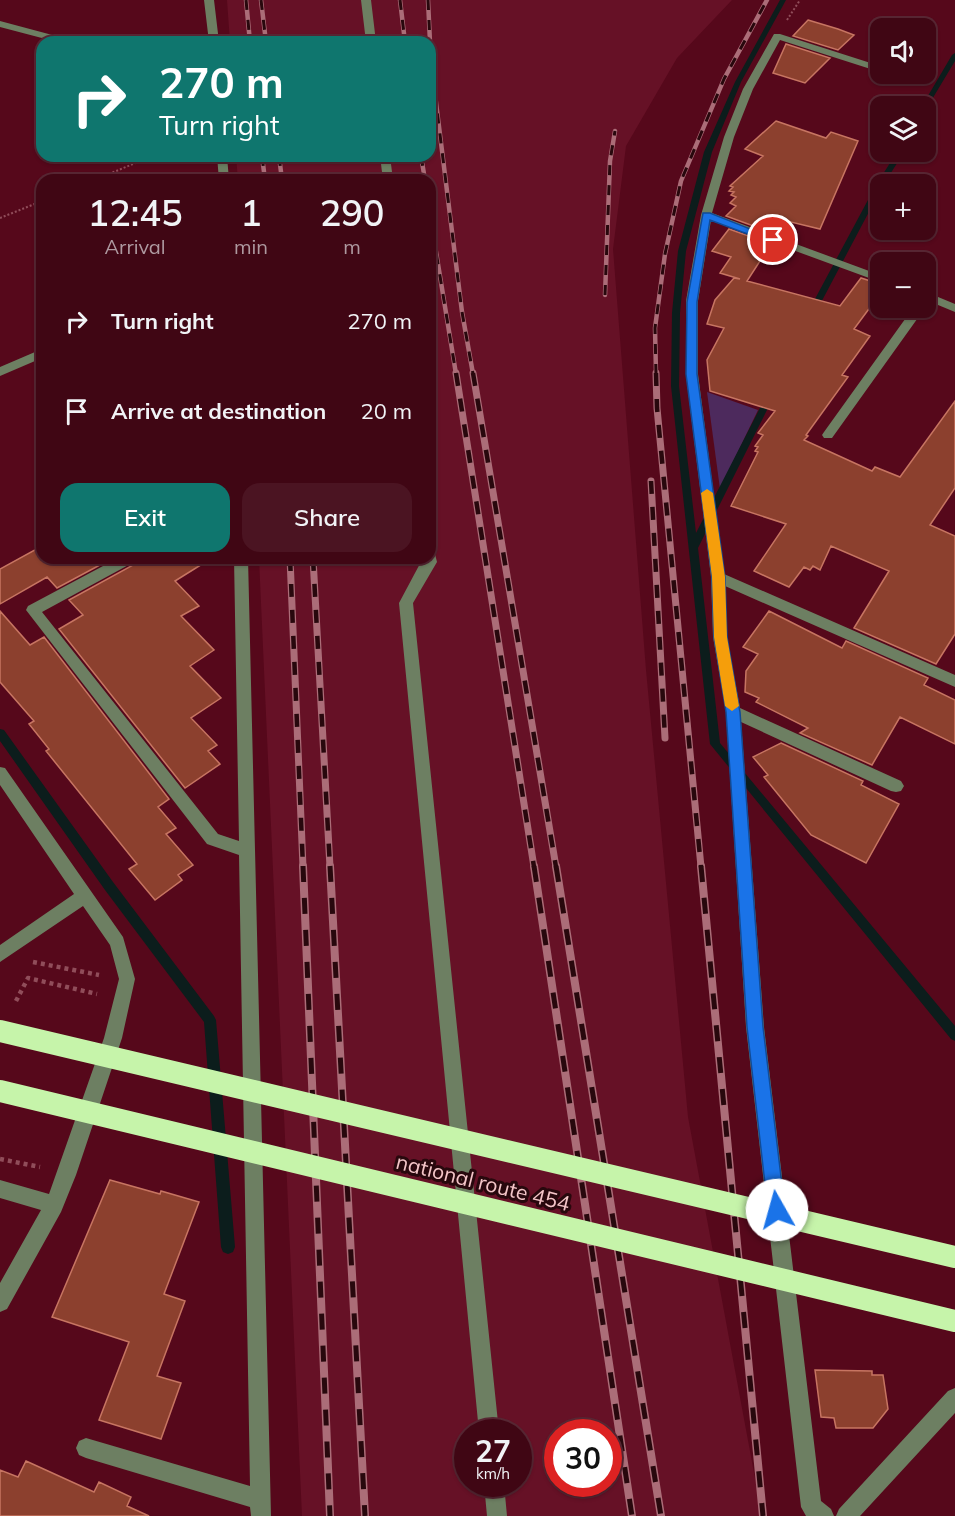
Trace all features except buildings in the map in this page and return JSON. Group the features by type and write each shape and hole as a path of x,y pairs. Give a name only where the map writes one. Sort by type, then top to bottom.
{"highway":[{"name":"national route 454","path":"0,1032 955,1257"},
{"name":"national route 454","path":"0,1091 955,1321"}],"street":[{"path":"209,0 213,36"},
{"path":"366,0 370,36"},
{"path":"0,24 45,36"},
{"path":"824,1516 811,1507 755,1027 733,712 720,637 718,577 692,374 692,302 706,215 729,137 748,88 777,36 870,66"},
{"path":"706,215 870,275"},
{"path":"936,301 955,308"},
{"path":"828,435 912,318"},
{"path":"0,372 36,356"},
{"path":"118,564 33,610 213,838 246,850"},
{"path":"86,1448 262,1508 241,564"},
{"path":"429,564 406,603 488,1419"},
{"path":"718,577 955,681"},
{"path":"733,712 896,786"},
{"path":"0,773 117,942 128,979 113,1038 67,1175 54,1205 0,1302"},
{"path":"0,954 84,896"},
{"path":"0,1189 54,1205"},
{"path":"846,1516 955,1398"},
{"path":"495,1497 497,1516"}],"path":[{"path":"109,174 138,162"},
{"path":"0,218 36,203"},
{"path":"25,960 109,977"},
{"path":"16,1001 28,978 102,995"},
{"path":"0,1159 42,1168"}],"shaded area":[{"path":"227,0 732,0 677,58 626,146 613,249 646,670 688,1117 762,1516 302,1516 259,564 436,564 436,174 238,174 236,162 436,162 436,36 230,36"},
{"path":"707,392 758,410 720,489"}],"waterway":[{"path":"693,548 675,386 676,313 682,251 708,152 738,82 783,0"},
{"path":"931,96 955,55"},
{"path":"887,174 894,162"},
{"path":"812,312 870,204"},
{"path":"693,548 770,396"},
{"path":"693,548 715,744 955,1035"},
{"path":"0,733 109,886 210,1020 228,1247"}],"railway":[{"path":"246,0 249,36"},
{"path":"261,0 265,36"},
{"path":"400,0 404,36"},
{"path":"428,0 430,36"},
{"path":"656,374 655,328 665,254 681,181 724,79 767,0"},
{"path":"436,102 462,312 473,374"},
{"path":"605,295 610,161 615,131"},
{"path":"263,162 264,174"},
{"path":"280,162 281,174"},
{"path":"422,162 424,174"},
{"path":"436,252 456,374"},
{"path":"456,373 534,867"},
{"path":"473,373 556,867"},
{"path":"656,373 657,408 701,867"},
{"path":"651,481 665,738"},
{"path":"290,564 303,867"},
{"path":"313,564 330,867"},
{"path":"303,866 330,1516"},
{"path":"330,866 365,1516"},
{"path":"534,866 632,1516"},
{"path":"556,866 661,1516"},
{"path":"701,866 763,1516"}],"slow traffic":[{"path":"707,493 718,577 720,637 732,706"}],"route":[{"path":"773,240 706,215 692,302 692,374 718,577 720,637 733,712 755,1027 777,1210"}]}
